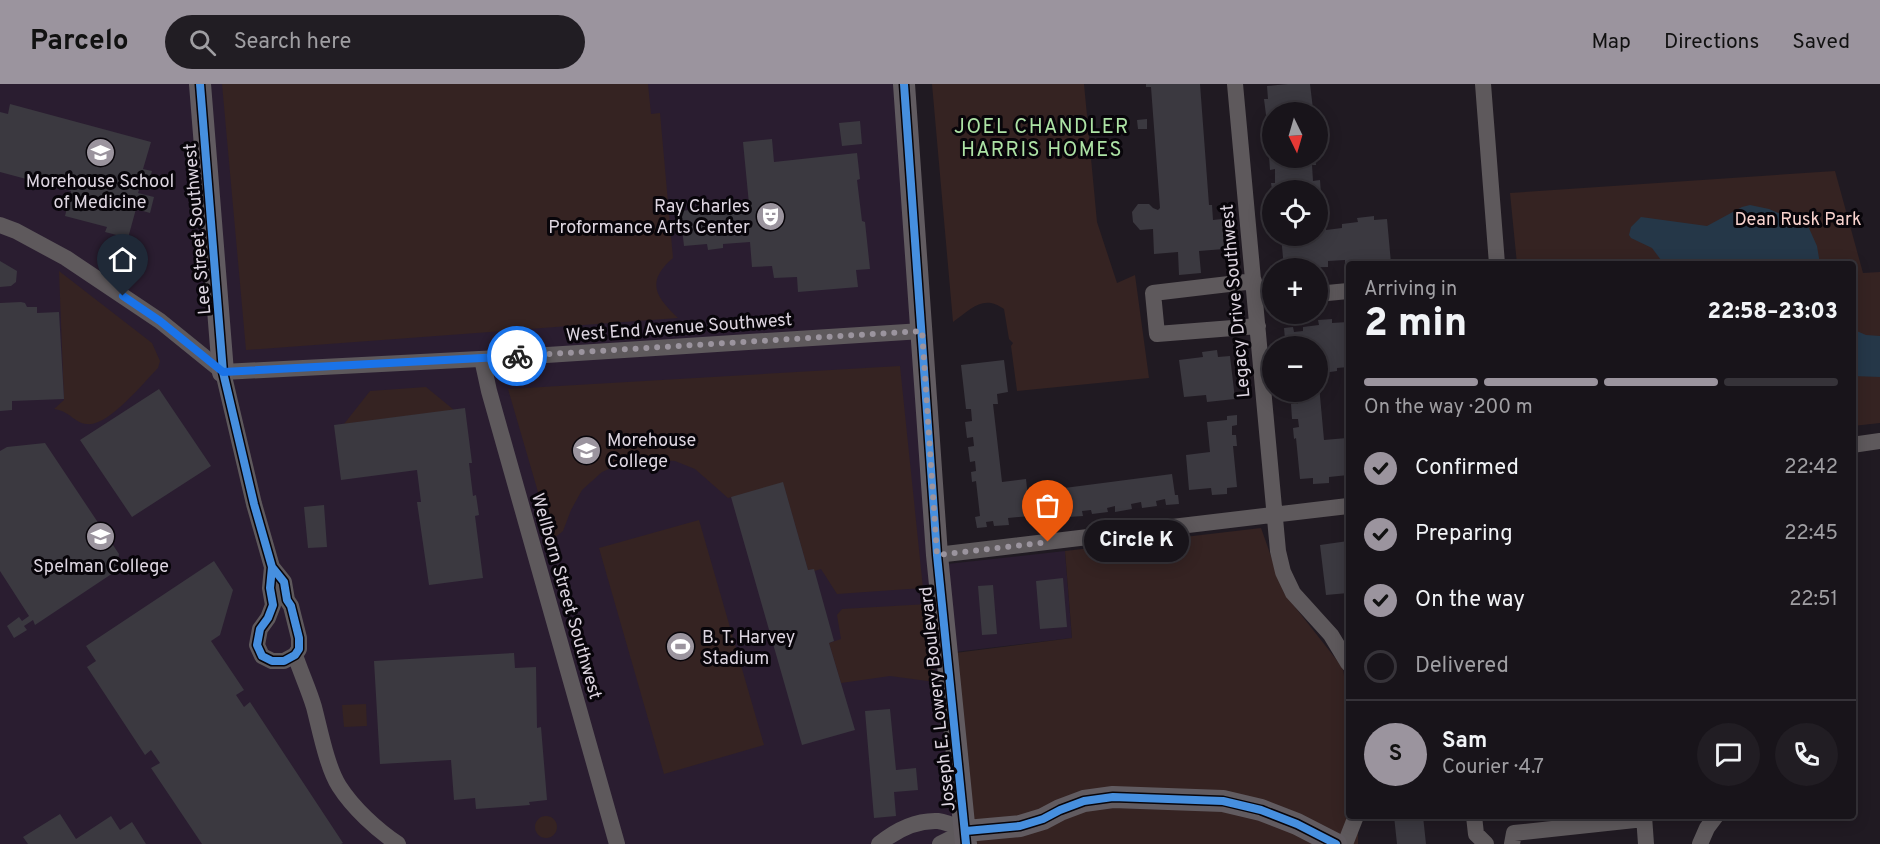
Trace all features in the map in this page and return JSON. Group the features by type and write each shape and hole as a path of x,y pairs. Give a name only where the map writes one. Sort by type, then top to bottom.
{"main road":[{"name":"Lee Street Southwest","path":"200,84 223,372"},
{"name":"Joseph E. Lowery Boulevard","path":"904,84 937,555 966,837"},
{"path":"966,837 1020,826 1043,819 1084,801 1113,796 1223,801 1261,810 1297,824 1336,844"}],"street":[{"name":"Legacy Drive Southwest","path":"1235,84 1254,281 1262,295"},
{"path":"1483,84 1497,261"},
{"path":"0,225 66,258 160,321 223,372 254,504 272,567 270,588 273,605 260,629 256,645 262,656 272,661 284,662 295,655 300,644 284,582 272,567"},
{"path":"1254,281 1153,293 1157,334 1258,326"},
{"path":"1328,293 1346,291"},
{"name":"Legacy Drive Southwest","path":"1262,308 1258,326 1273,515 1283,572 1293,593 1331,635 1346,660"},
{"name":"West End Avenue Southwest","path":"223,372 482,359 922,331"},
{"name":"Wellborn Street Southwest","path":"482,359 489,391 617,844"},
{"path":"1856,444 1880,441"},
{"path":"937,555 1346,506"},
{"path":"295,655 338,785 390,842"},
{"path":"1345,844 1355,819"},
{"path":"1474,819 1476,834 1486,844"},
{"path":"1512,844 1514,833 1628,819"},
{"path":"1644,819 1646,844"},
{"path":"1700,844 1714,819"},
{"path":"879,844 893,832 920,823 939,821 966,837"},
{"path":"940,844 966,837"}],"shaded area":[{"name":"Morehouse School of Medicine","path":"0,84 196,84 213,357 0,221"},
{"name":"Morehouse College","path":"203,84 909,84 963,844 0,844 0,226 16,231 223,372"},
{"path":"1065,551 1072,638 955,652 947,564"}],"green space":[{"path":"222,84 648,84 651,114 660,113 673,258 664,267 656,282 659,296 678,318 246,350"},
{"path":"932,84 1084,84 1097,222 1117,283 1135,275 1149,378 1017,391 1011,346 1013,343 1009,339 1004,309 990,303 983,303 953,322"},
{"name":"Dean Rusk Park","path":"1835,171 1863,273 1880,272 1880,423 1856,426 1856,261 1517,261 1510,193"},
{"path":"59,271 152,343 160,361 158,368 125,403 105,419 95,423 79,422 64,412 54,409 64,400"},
{"path":"900,366 923,588 837,594 821,569 808,570 783,483 728,498 695,469 675,461 645,459 627,461 602,472 582,490 563,531 552,540 508,389"},
{"path":"426,387 454,410 344,424 370,391"},
{"name":"B. T. Harvey Stadium","path":"699,520 764,745 664,774 599,548"},
{"path":"1261,528 1284,593 1343,668 1346,691 1346,819 1358,819 1358,844 975,844 955,653 1072,638 1065,551"},
{"path":"928,604 935,682 890,676 841,683 829,643 841,639 837,615 842,609"},
{"path":"366,704 367,726 344,727 342,705"},
{"path":"546,816 554,819 557,827 554,835 546,838 538,835 535,827 538,819"}],"water":[{"path":"1750,205 1769,209 1808,226 1817,246 1820,261 1662,261 1652,248 1629,235 1631,227 1641,217 1707,226"},
{"path":"1856,331 1866,335 1880,336 1880,377 1856,376"}],"building":[{"path":"1146,84 1200,84 1209,205 1212,205 1213,220 1222,219 1224,249 1199,251 1201,273 1179,275 1178,252 1154,254 1153,229 1140,230 1133,222 1132,212 1138,204 1149,204 1158,210 1160,208 1151,87 1146,87"},
{"path":"1310,84 1312,102 1264,102 1264,99 1268,99 1267,86"},
{"path":"10,104 151,142 143,169 152,171 148,183 142,181 138,193 154,197 150,213 136,209 128,238 105,232 107,227 65,216 71,191 0,172 0,112 8,114"},
{"path":"1147,119 1147,129 1138,129 1137,120"},
{"path":"860,121 862,144 842,146 839,123"},
{"name":"Ray Charles Proformance Arts Center","path":"772,139 774,162 857,153 860,179 857,180 862,221 865,222 870,269 856,270 858,287 798,292 797,277 774,278 772,266 752,267 750,242 723,244 723,248 708,250 707,244 684,246 680,211 749,204 743,142"},
{"path":"1270,168 1312,168 1313,180 1275,180 1275,169 1270,170"},
{"path":"1374,216 1374,220 1387,219 1391,261 1346,261 1345,266 1345,260 1283,258 1282,246 1328,246 1328,230 1342,228 1342,224 1358,222 1357,218"},
{"path":"0,261 17,271 16,282 11,286 0,287"},
{"path":"21,302 27,307 37,307 37,313 59,312 64,399 12,401 12,410 0,411 0,303"},
{"path":"1328,319 1332,319 1332,323 1346,322 1346,367 1328,372 1328,336 1285,336 1284,328 1293,327 1294,332 1303,331 1303,327 1328,324"},
{"path":"1217,350 1218,357 1230,356 1235,399 1207,402 1206,395 1184,397 1179,360 1203,357 1202,352"},
{"path":"1004,360 1008,392 997,394 998,404 993,404 1002,482 1026,479 1030,516 1008,518 1009,525 994,526 993,521 986,522 987,527 977,528 975,517 980,516 976,481 972,482 971,472 976,471 975,461 970,462 968,447 974,446 973,437 967,438 965,422 972,421 971,409 966,409 961,365"},
{"path":"159,389 211,466 132,517 80,440"},
{"path":"1298,402 1321,402 1324,440 1346,438 1346,475 1329,477 1329,483 1313,484 1313,478 1300,479 1293,428 1299,427 1298,419 1292,419 1291,404 1298,404"},
{"path":"465,408 472,463 469,463 473,496 476,495 479,515 475,516 483,578 429,585 417,502 421,502 417,470 341,480 334,425"},
{"path":"1237,415 1237,425 1232,426 1232,435 1236,435 1237,446 1233,446 1237,487 1227,488 1227,494 1212,495 1211,488 1189,490 1186,455 1210,452 1207,422 1227,420 1227,416"},
{"path":"45,443 119,554 116,571 35,625 33,620 24,626 27,630 14,638 7,626 19,617 22,621 29,616 0,571 0,451 7,447"},
{"path":"1172,474 1175,495 1178,495 1179,504 1166,505 1165,499 1156,501 1157,506 1142,508 1141,502 1131,504 1132,509 1115,512 1115,506 1107,508 1108,512 1092,514 1091,510 1082,511 1083,516 1068,517 1067,512 1058,513 1059,518 1049,519 1049,490"},
{"path":"783,482 808,570 814,569 834,641 829,643 855,730 802,745 731,497"},
{"path":"324,505 327,547 308,548 304,507"},
{"path":"1346,541 1346,593 1326,595 1320,545"},
{"path":"214,561 233,590 220,635 211,641 244,690 236,695 244,707 250,702 343,843 341,844 202,844 151,768 160,763 151,750 145,755 87,667 96,661 86,646"},
{"path":"1063,578 1067,627 1040,629 1036,581"},
{"path":"993,585 997,634 982,635 978,586"},
{"path":"514,653 515,668 536,667 537,728 541,727 547,800 529,802 530,805 476,809 475,798 454,800 451,760 380,764 374,661"},
{"path":"890,709 896,770 916,768 918,790 894,792 896,816 874,818 865,711"},
{"path":"60,814 76,839 111,816 120,830 132,822 146,844 28,844 23,837"},
{"path":"1394,819 1423,819 1426,844 1397,844"}],"cycle path":[{"path":"200,84 223,372 254,504 272,567 270,588 273,605 260,629 257,645 262,656 272,661 284,661 295,655 299,649 299,638 284,582 272,567"},
{"path":"904,84 937,555 966,844"},
{"path":"966,831 1020,826 1043,819 1084,801 1113,797 1223,801 1261,810 1297,824 1336,844"}],"way so far":[{"path":"517,356 922,331 937,555 1048,542"}],"place":[{"name":"Morehouse School of Medicine","path":"100,152"},
{"name":"Ray Charles Proformance Arts Center","path":"771,216"},
{"name":"Morehouse College","path":"586,450"},
{"name":"Spelman College","path":"101,537"},
{"name":"Circle K","path":"1048,542"},
{"name":"B. T. Harvey Stadium","path":"681,647"}],"district":[{"name":"JOEL CHANDLER HARRIS HOMES","path":"1042,138"}],"route":[{"path":"123,296 160,321 223,372 517,356"}]}
